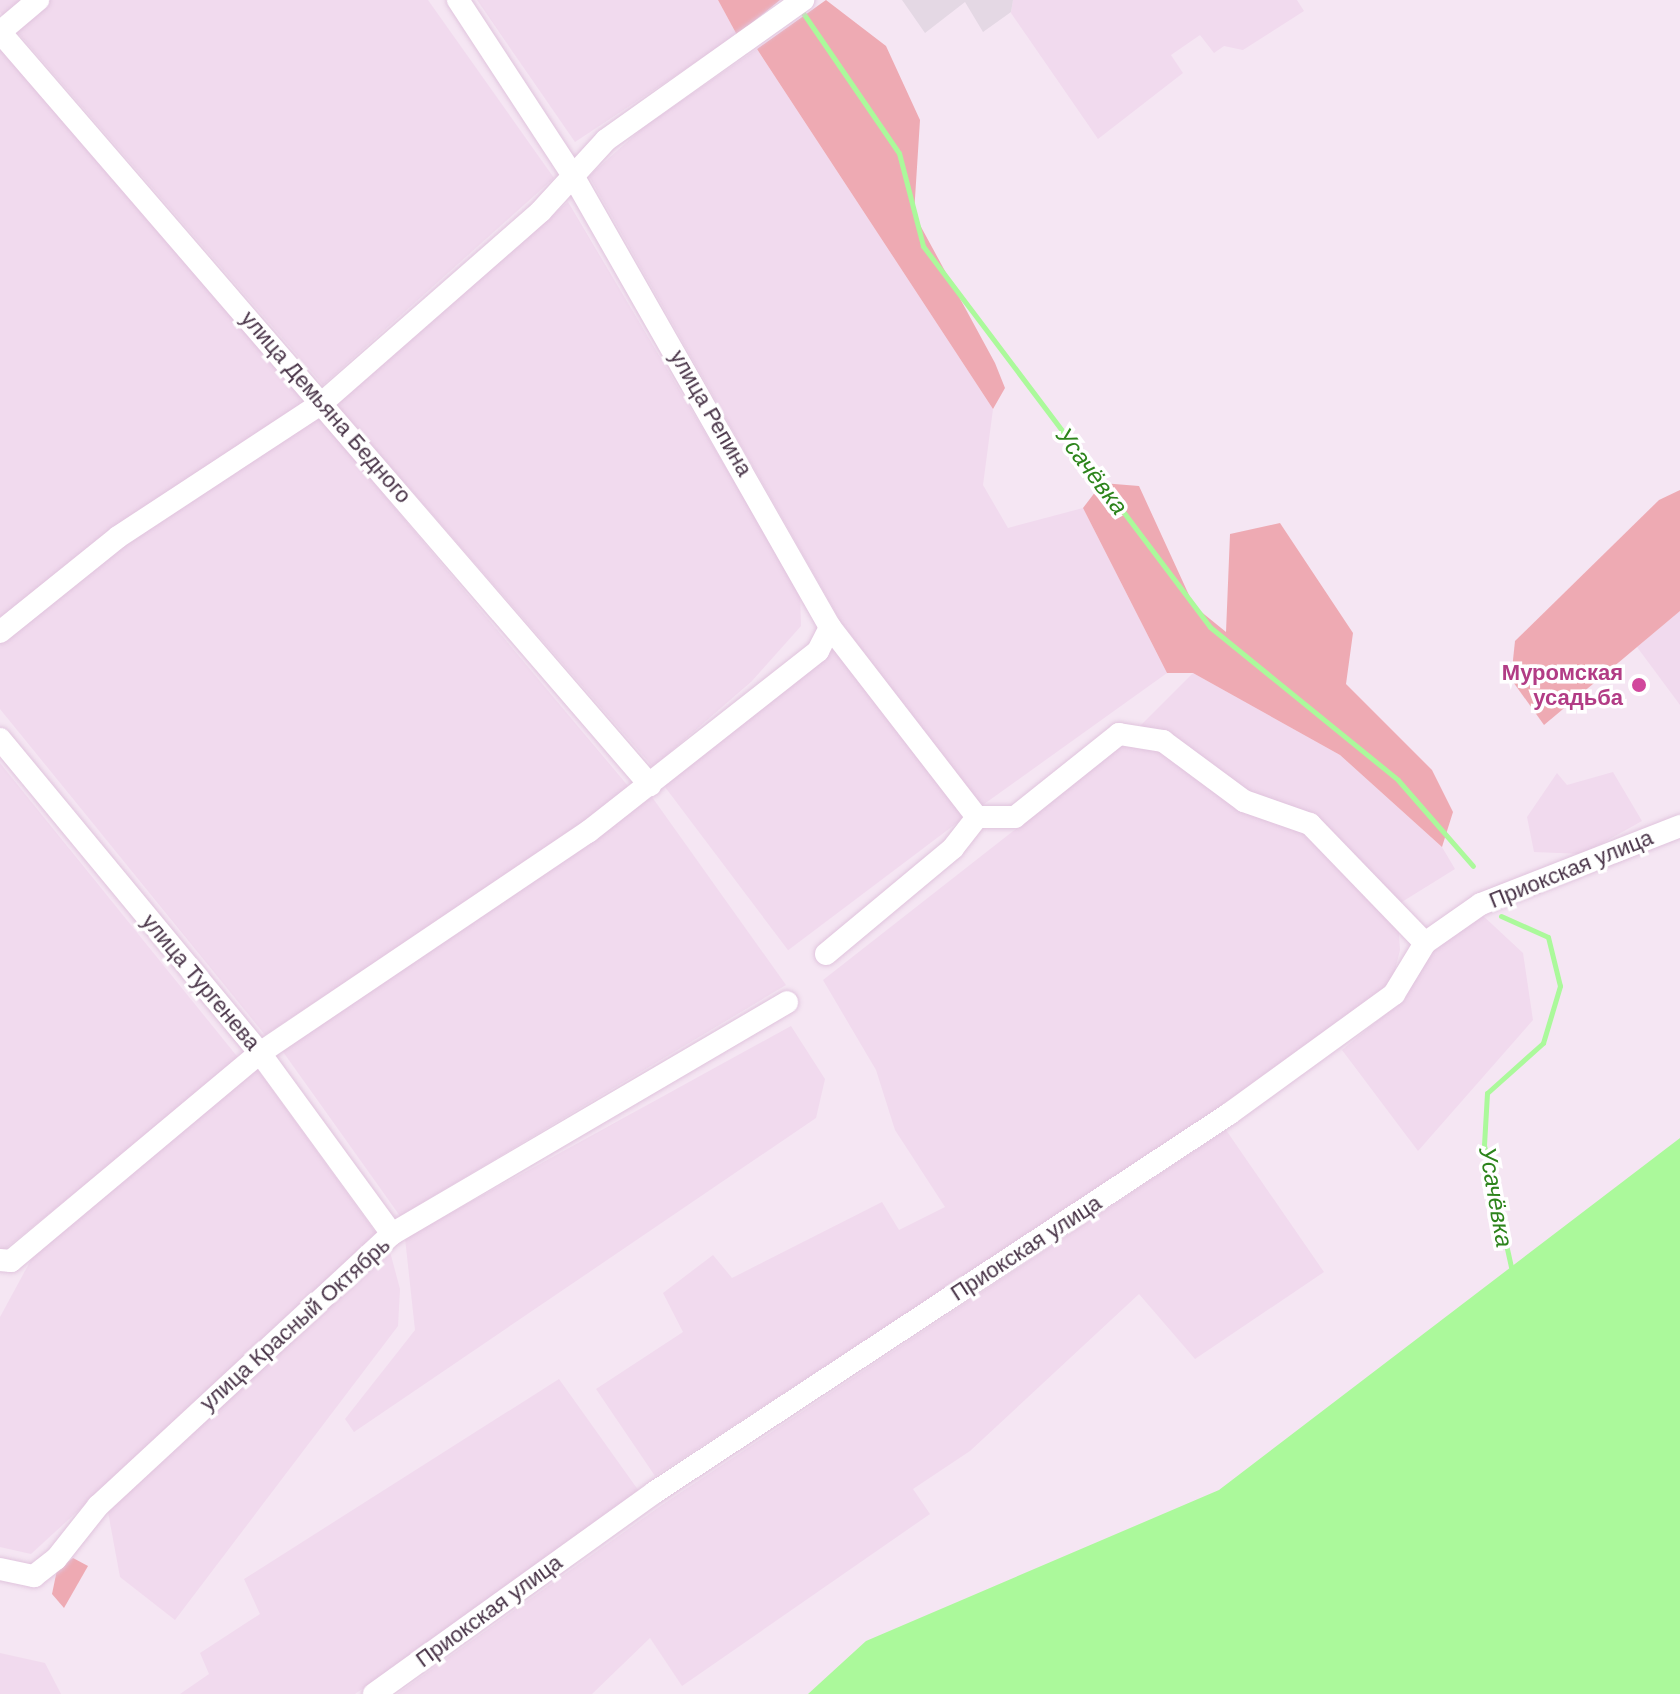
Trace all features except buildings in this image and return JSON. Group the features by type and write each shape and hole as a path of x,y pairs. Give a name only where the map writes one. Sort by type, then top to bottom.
{"street":[{"path":"0,32 38,0"},
{"name":"улица Репина","path":"458,0 572,174 830,627 977,817"},
{"path":"0,632 118,537 322,403 541,211 606,140 803,0"},
{"name":"улица Демьяна Бедного","path":"0,32 650,785"},
{"path":"0,1260 11,1261 260,1053 650,785 752,696 818,651 830,627"},
{"path":"826,954 953,848 977,817 1015,817 1119,734 1163,741 1244,801 1310,824 1425,943"},
{"name":"улица Тургенева","path":"0,739 260,1053 392,1234"},
{"name":"Приокская улица","path":"374,1694 655,1492 1229,1114 1394,994 1425,943 1516,888 1680,826"},
{"name":"улица Красный Октябрь","path":"0,1569 34,1576 56,1559 116,1488 392,1234 787,1002"}],"shaded area":[{"path":"0,0 428,0 554,178 323,385 0,12"},
{"path":"477,0 718,0 737,35 575,142"},
{"path":"718,0 780,0 737,35"},
{"path":"826,0 886,46 920,120 914,214 995,363 1005,388 993,409 757,49"},
{"path":"902,0 1013,0 1011,12 983,32 965,2 925,33"},
{"path":"1013,0 1297,0 1304,11 1243,50 1224,46 1214,53 1200,35 1171,55 1183,73 1098,139 1011,13"},
{"path":"0,45 300,389 300,406 0,618"},
{"path":"757,49 993,409 983,485 1008,528 1083,508 1167,673 980,807 841,622 589,176 645,126"},
{"path":"568,202 800,593 801,626 752,681 653,767 336,404"},
{"path":"316,414 628,786 588,822 265,1035 0,709 0,642 109,554"},
{"path":"1102,483 1139,486 1194,606 1226,632 1230,534 1280,523 1353,633 1346,684 1432,770 1453,812 1442,847 1340,755 1193,673 1167,673 1083,508"},
{"path":"1680,490 1680,611 1544,725 1511,679 1515,641 1659,500"},
{"path":"1680,611 1680,705 1637,647"},
{"path":"838,646 966,816 788,950 660,780"},
{"path":"1193,673 1340,755 1442,847 1455,869 1397,905 1400,950 1391,986 1220,1111 655,1476 596,1389 683,1332 663,1293 713,1255 732,1278 882,1202 899,1230 945,1207 895,1130 876,1070 823,980 1114,752"},
{"path":"0,763 240,1060 0,1253"},
{"path":"1613,772 1642,821 1583,854 1534,852 1527,817 1557,773 1567,785"},
{"path":"652,797 786,985 400,1216 281,1049 476,909"},
{"path":"1480,913 1523,953 1533,1020 1418,1151 1342,1050 1406,997 1430,949"},
{"path":"791,1026 825,1079 816,1118 354,1432 345,1419 415,1330 405,1238"},
{"path":"255,1066 378,1236 31,1554 0,1547 0,1317 32,1258"},
{"path":"1226,1130 1324,1272 1195,1359 1139,1294 970,1451 913,1489 930,1514 682,1686 650,1638 592,1694 397,1694 662,1505"},
{"path":"1680,1138 1680,1694 808,1694 866,1641 1219,1490"},
{"path":"389,1248 400,1289 398,1326 175,1620 120,1577 108,1512"},
{"path":"559,1379 641,1494 355,1694 180,1694 209,1674 200,1653 260,1614 244,1579"},
{"path":"73,1558 88,1566 64,1608 52,1594 57,1570"},
{"path":"0,1653 45,1663 61,1694 0,1694"}],"waterway":[{"name":"Усачёвка","path":"801,10 899,153 923,246 1210,627 1398,780 1473,866"},
{"name":"Усачёвка","path":"1501,916 1548,937 1560,986 1543,1043 1487,1093 1484,1145 1511,1267"}],"place":[{"name":"Муромская усадьба","path":"1639,685"}]}
